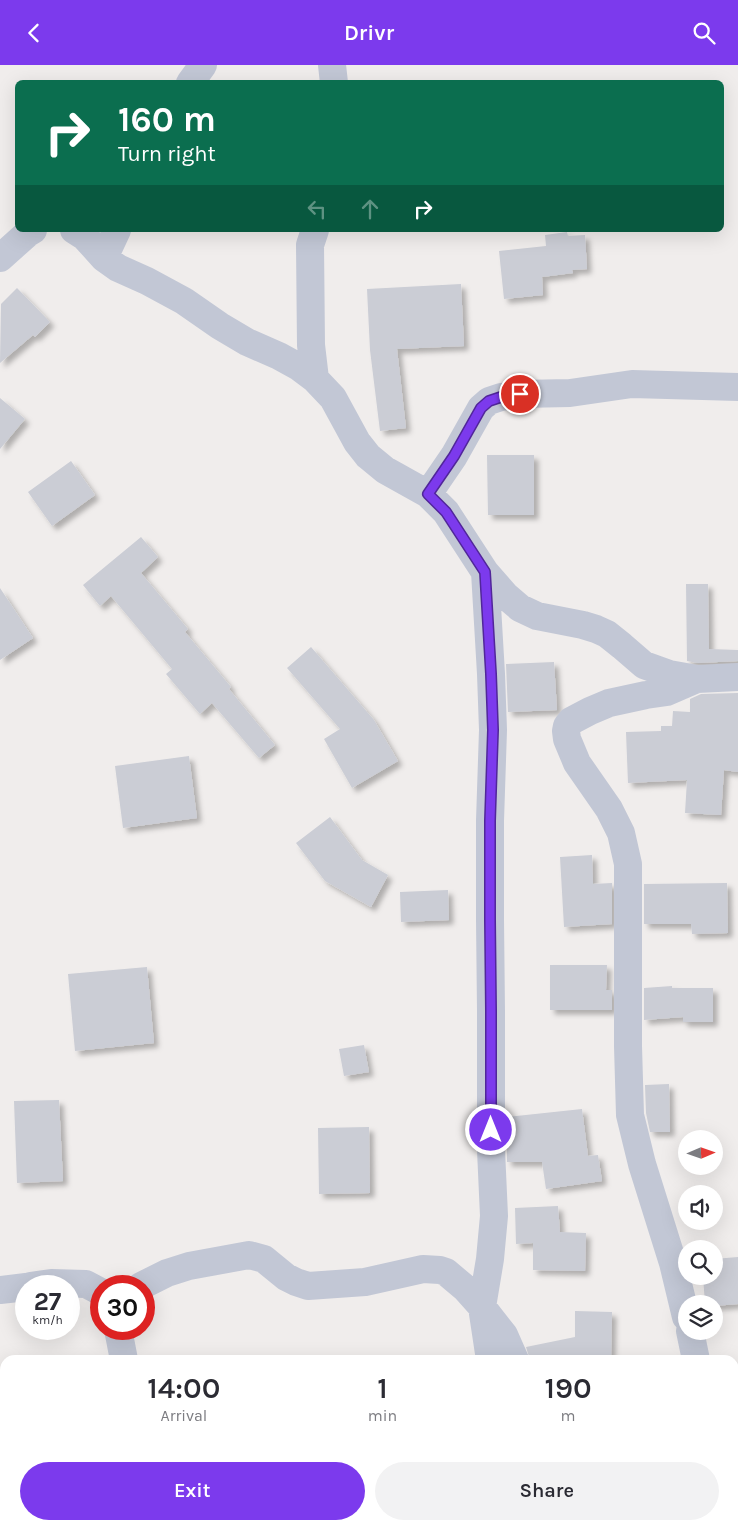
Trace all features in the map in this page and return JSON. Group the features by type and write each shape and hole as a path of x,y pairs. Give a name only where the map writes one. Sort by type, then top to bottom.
{"street":[{"path":"192,80 204,65"},
{"path":"332,65 334,80"},
{"path":"0,258 30,232"},
{"path":"77,232 85,237 104,258 118,268 184,301 220,326 247,342 280,356 315,379 333,399 357,442 368,456 384,470 428,494 446,512 485,572 506,596 520,608 537,615 596,629 607,634 644,665 669,674 697,679 738,677"},
{"path":"104,258 116,232"},
{"path":"313,232 310,245 311,345 315,379"},
{"path":"428,494 454,456 481,408 489,401 520,394 570,393 632,384 738,387"},
{"path":"485,572 493,730 490,821 490,920 491,1150 494,1216 490,1259 482,1307 489,1355"},
{"path":"681,1295 673,1263 642,1164 630,1115 628,864 621,833 609,809 577,763 567,739 566,731 571,721 609,703 667,692 697,679"},
{"path":"155,1279 189,1266 249,1255 264,1259 286,1277 308,1286 365,1282 423,1269 440,1270 446,1272 465,1287 504,1335 513,1355"},
{"path":"0,1290 15,1288"},
{"path":"120,1340 123,1355"},
{"path":"692,1340 695,1355"}],"building":[{"path":"567,232 568,236 585,235 587,269 572,270 573,273 542,277 543,295 504,299 499,251 546,246 545,235"},
{"path":"461,284 464,346 397,349 406,428 380,431 370,350 367,289"},
{"path":"17,288 50,322 35,337 33,335 0,363 1,304"},
{"path":"0,398 25,419 0,449"},
{"path":"487,455 534,455 534,515 488,515"},
{"path":"71,461 95,495 52,526 28,492"},
{"path":"141,537 158,557 141,573 188,629 185,632 231,687 229,689 275,745 259,758 212,703 200,714 166,674 172,669 111,596 100,606 83,585"},
{"path":"686,584 708,584 709,649 738,650 738,661 698,663 687,661"},
{"path":"0,588 33,638 0,660"},
{"path":"311,647 374,720 398,761 352,788 324,739 340,729 287,668"},
{"path":"554,662 557,710 508,712 506,664"},
{"path":"738,693 738,772 724,770 721,815 685,813 687,780 628,783 626,732 661,731 661,726 672,726 673,711 690,712 690,699 701,694"},
{"path":"189,756 197,818 123,828 115,766"},
{"path":"330,817 362,860 388,875 371,907 325,881 296,843"},
{"path":"592,855 593,884 612,883 612,924 564,927 560,857"},
{"path":"727,883 728,933 692,934 691,924 644,924 644,884"},
{"path":"448,890 449,920 401,922 400,892"},
{"path":"550,965 607,965 606,990 612,990 612,1010 550,1010"},
{"path":"147,967 154,1043 75,1051 68,974"},
{"path":"672,986 672,988 713,988 713,1022 683,1022 683,1017 644,1020 644,988"},
{"path":"364,1045 369,1072 344,1076 339,1049"},
{"path":"669,1084 670,1132 650,1132 646,1113 645,1085"},
{"path":"59,1100 63,1181 17,1183 14,1101"},
{"path":"582,1109 588,1156 598,1155 602,1181 546,1189 542,1162 507,1162 507,1117"},
{"path":"369,1127 370,1193 319,1194 318,1128"},
{"path":"558,1206 560,1232 586,1233 585,1271 533,1270 533,1243 516,1244 515,1208"},
{"path":"738,1257 738,1304 723,1305 723,1295 704,1295 704,1285 723,1285 723,1258"},
{"path":"575,1311 612,1312 611,1355 528,1355 526,1347 575,1337"}],"route":[{"path":"491,1130 490,821 493,730 485,572 446,512 428,494 454,456 481,408 489,401 520,394"}]}
